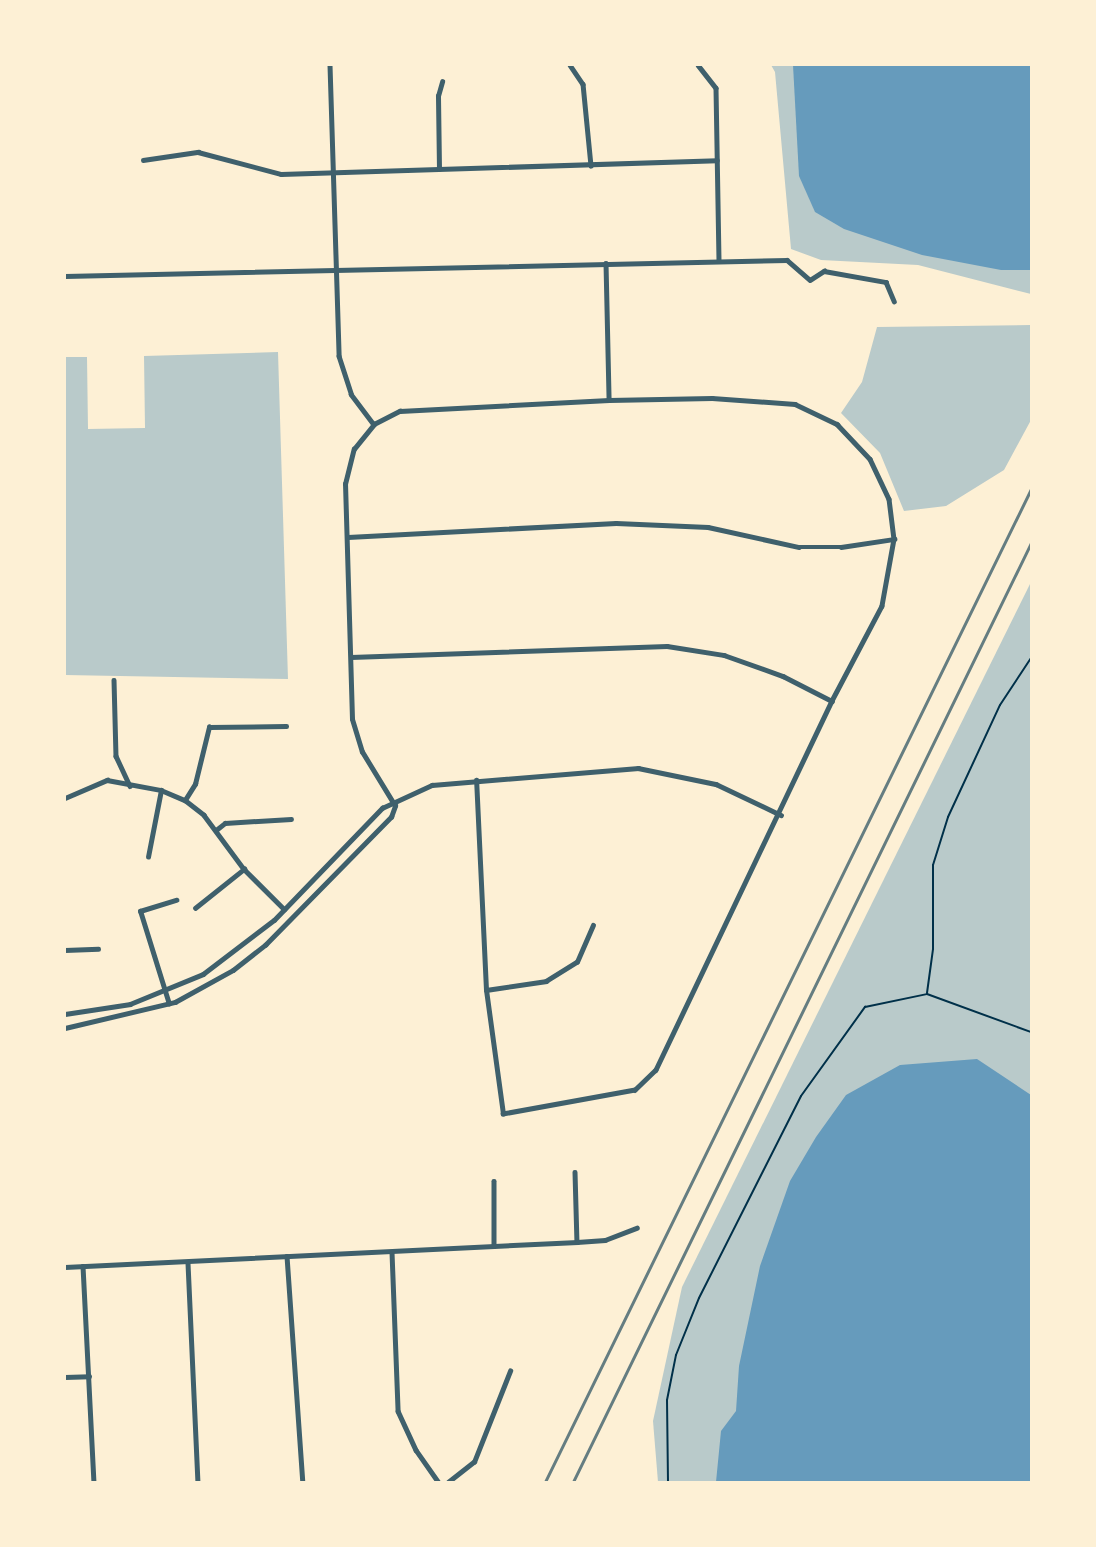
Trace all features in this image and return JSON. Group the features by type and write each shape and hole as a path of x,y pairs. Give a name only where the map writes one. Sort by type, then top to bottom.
{"street":[{"path":"330,65 339,356 351,394 374,424"},
{"path":"570,65 583,84 591,166"},
{"path":"698,65 716,88 719,260"},
{"path":"439,169 438,96 442,82"},
{"path":"143,160 198,152 281,173 591,166 718,160"},
{"path":"65,276 786,260 810,280 824,271 886,282 894,301"},
{"path":"606,263 610,400"},
{"path":"395,806 362,752 352,719 348,464 374,424 400,411 610,400 712,398 795,404 837,424 870,459 889,499 894,539 882,606 832,701 781,815 656,1070 635,1090 503,1114 486,990 476,780"},
{"path":"348,537 616,523 708,527 799,547 841,547 894,539"},
{"path":"351,657 667,646 724,655 783,676 832,701"},
{"path":"114,680 116,756 130,786"},
{"path":"185,800 195,784 209,727 286,726"},
{"path":"65,1014 107,1010 166,993 225,960 284,909 382,808 395,806 432,785 638,768 716,784 781,815"},
{"path":"65,798 107,780 161,790 185,800 216,830 244,869 284,909"},
{"path":"148,857 161,790"},
{"path":"65,1028 169,1004 212,983 265,945 391,817 395,806"},
{"path":"216,830 225,823 291,819"},
{"path":"195,908 244,869"},
{"path":"169,1004 140,911 176,900"},
{"path":"486,990 546,981 577,962 593,925"},
{"path":"65,950 98,949"},
{"path":"575,1172 577,1242"},
{"path":"494,1181 495,1246"},
{"path":"65,1267 577,1242 605,1240 637,1228"},
{"path":"392,1252 398,1411 416,1450 438,1482"},
{"path":"287,1256 303,1482"},
{"path":"188,1263 198,1482"},
{"path":"83,1266 94,1482"},
{"path":"448,1482 474,1462 510,1371"},
{"path":"65,1377 89,1376"}],"path":[{"path":"927,994 933,948 931,883 948,817 1012,680 1031,658"},
{"path":"668,1482 667,1400 676,1356 699,1298 800,1096 865,1007 927,994 1031,1032"}],"shaded area":[{"path":"771,65 1031,65 1031,294 918,265 821,260 791,249 775,72"},
{"path":"1031,325 1031,420 1004,470 946,506 904,511 880,453 841,413 862,382 877,327"},
{"path":"278,352 288,679 65,675 65,357 87,357 88,429 145,428 144,356"},
{"path":"1031,582 1031,1482 658,1482 653,1421 682,1287"}],"water":[{"path":"793,65 1031,65 1031,270 1001,270 922,255 844,229 815,212 799,176"},
{"path":"977,1059 1031,1095 1031,1482 716,1482 721,1431 736,1411 739,1366 760,1266 790,1181 816,1137 846,1095 900,1065"}],"railway":[{"path":"545,1482 1031,489"},
{"path":"573,1482 1031,543"}]}
